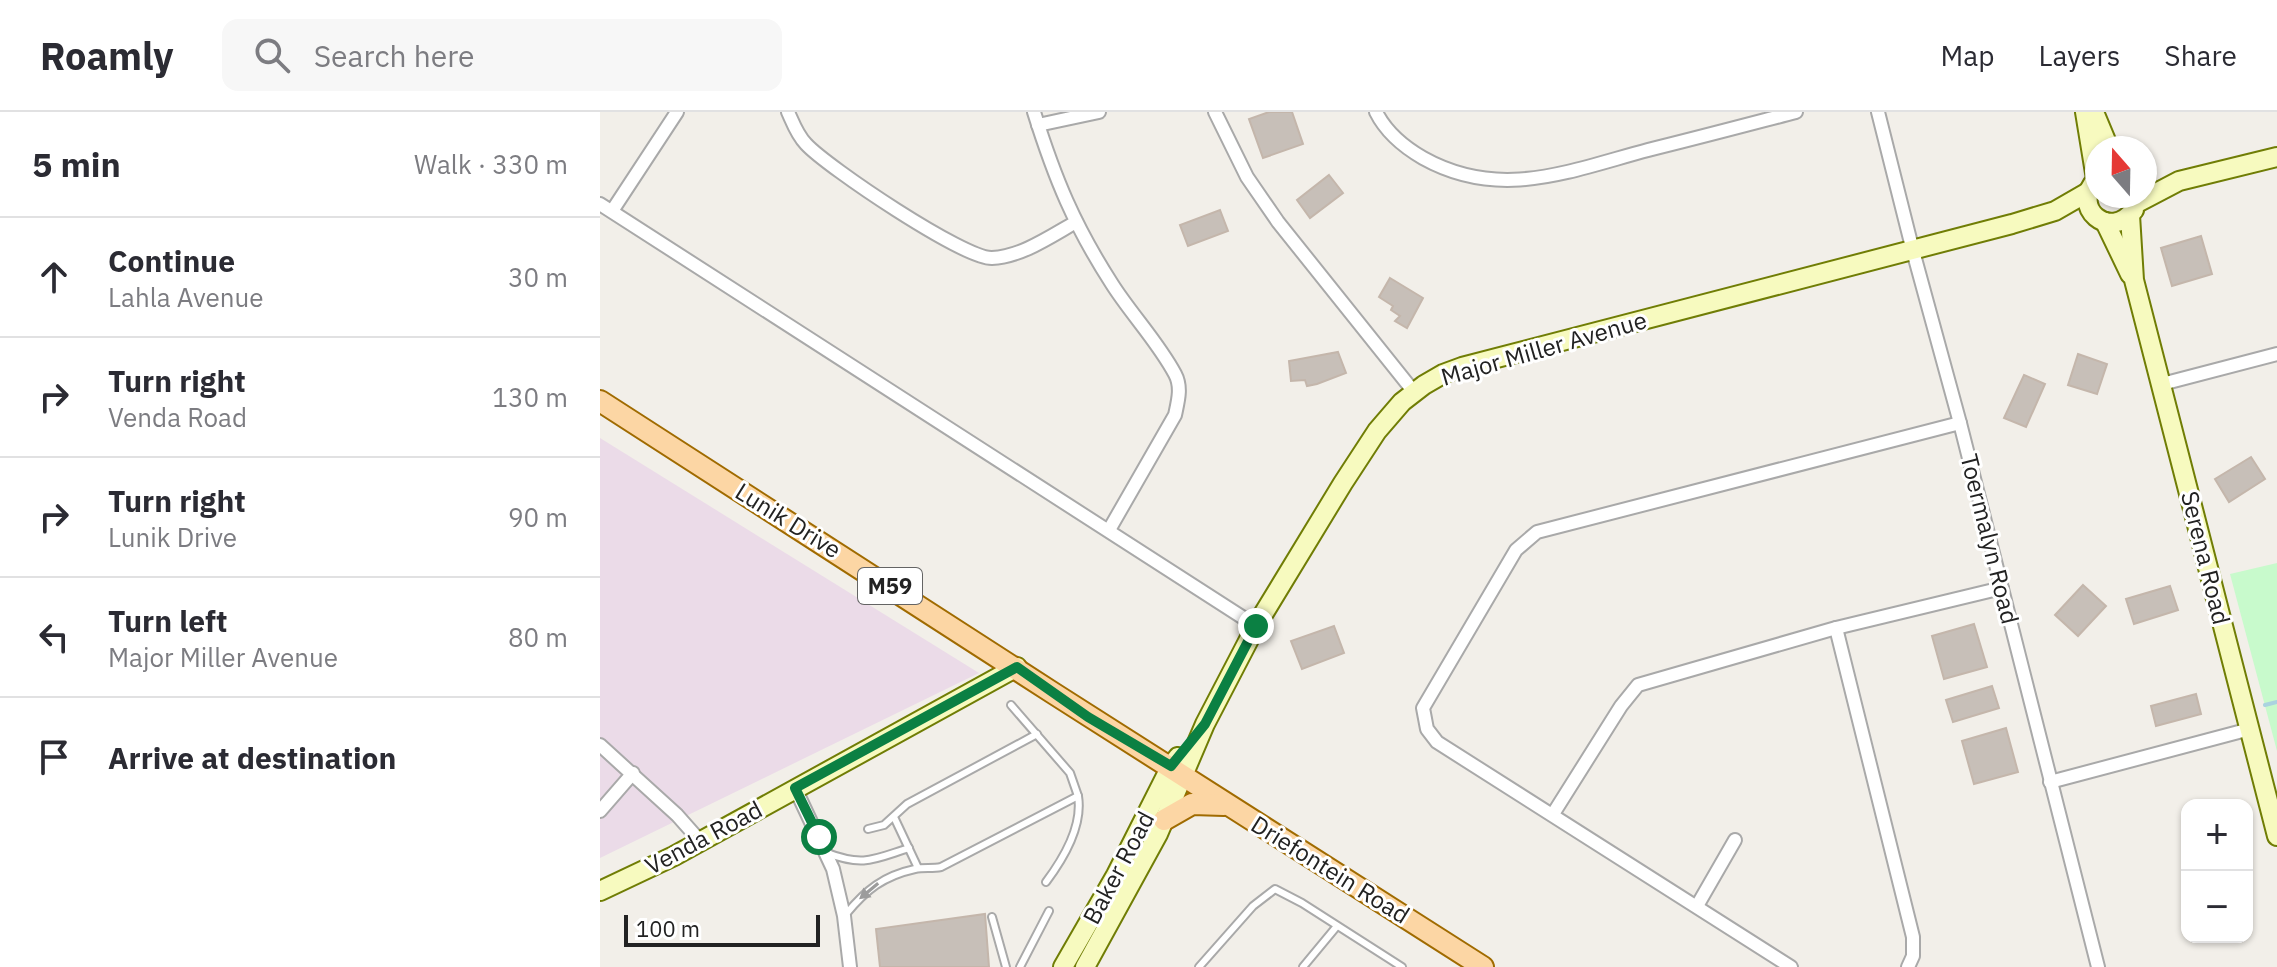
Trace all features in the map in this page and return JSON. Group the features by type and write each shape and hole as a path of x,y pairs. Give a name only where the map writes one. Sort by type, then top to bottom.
{"main road":[{"name":"Lunik Drive","path":"600,401 1017,667 1088,717 1178,771"},
{"name":"Driefontein Road","path":"1178,771 1483,967"},
{"path":"1164,820 1192,804 1228,805"}],"street":[{"path":"677,112 606,207 1256,626"},
{"path":"788,112 804,142 833,167 942,237 980,257 1012,254 1076,222"},
{"path":"1099,112 1036,118 1054,175 1076,222 1113,286 1163,356 1178,383 1179,399 1175,415 1109,530"},
{"path":"1215,112 1247,177 1278,222 1414,392"},
{"path":"1376,112 1401,143 1431,162 1472,179 1507,181 1550,175 1796,112"},
{"name":"Toermalyn Road","path":"1878,112 2098,967"},
{"path":"2085,112 2088,136"},
{"path":"2094,112 2104,136"},
{"path":"2157,180 2179,181 2277,157"},
{"name":"Major Miller Avenue","path":"2157,193 2179,181"},
{"name":"Major Miller Avenue","path":"1178,771 1256,626 1377,431 1414,392 1443,374 1462,367 2012,224 2055,211 2085,189"},
{"name":"Serena Road","path":"2089,208 2100,219 2134,280 2277,836"},
{"name":"Major Miller Avenue","path":"2012,224 2073,215 2114,223 2132,208"},
{"name":"Serena Road","path":"2134,280 2135,208"},
{"path":"2162,384 2277,354"},
{"path":"1791,967 1437,742 1424,723 1423,708 1516,550 1537,532 1960,423"},
{"path":"1553,814 1621,706 1638,685 1836,628 2002,588"},
{"path":"1836,628 1913,937 1913,956 1908,967"},
{"name":"Venda Road","path":"600,891 700,841 1017,667"},
{"path":"2050,782 2250,729"},
{"path":"600,745 677,815 700,841"},
{"name":"Baker Road","path":"1085,967 1164,820 1178,771"},
{"name":"Baker Road","path":"1063,967 1178,771"},
{"path":"600,811 633,773"},
{"path":"795,788 827,853 844,916 850,967"},
{"path":"1697,906 1735,840"},
{"path":"1099,967 1117,932 1121,902"}],"lane":[{"path":"1011,705 1070,773 1078,796 1079,821 1057,867 1046,882"},
{"path":"868,829 884,825 907,804 1037,734"},
{"path":"844,916 872,886 918,868 941,867 1078,796"},
{"path":"894,817 918,868"},
{"path":"827,853 866,862 909,848"},
{"path":"1199,967 1253,906 1275,889 1337,926 1389,964 1402,967"},
{"path":"1020,967 1049,911"},
{"path":"992,917 1006,967"},
{"path":"1303,967 1337,926"}],"shaded area":[{"path":"600,438 979,673 600,858"}],"green space":[{"path":"2277,563 2277,751 2230,574"}],"building":[{"path":"1269,112 1292,112 1303,144 1263,158 1249,119"},
{"path":"1329,175 1343,193 1310,218 1297,200"},
{"path":"1220,210 1228,231 1188,246 1180,225"},
{"path":"2201,236 2212,274 2172,286 2161,248"},
{"path":"1390,278 1423,298 1407,328 1395,321 1400,316 1391,310 1393,306 1379,297"},
{"path":"1338,352 1346,373 1307,386 1305,380 1291,381 1289,361"},
{"path":"2078,354 2107,364 2097,394 2068,385"},
{"path":"2024,375 2045,384 2026,427 2004,418"},
{"path":"2251,457 2265,479 2229,502 2215,479"},
{"path":"2083,585 2106,606 2078,636 2055,615"},
{"path":"2170,586 2178,610 2134,624 2126,599"},
{"path":"1974,624 1987,667 1944,679 1932,636"},
{"path":"1334,626 1344,653 1302,669 1291,641"},
{"path":"1992,686 1999,708 1953,722 1946,700"},
{"path":"2196,694 2201,714 2156,726 2151,706"},
{"path":"2006,728 2018,772 1974,784 1962,741"},
{"path":"985,914 989,967 880,967 876,929"}],"waterway":[{"path":"2265,705 2277,702"}],"route":[{"path":"819,837 795,788 1017,667 1088,717 1171,766 1205,724 1256,626"}]}
